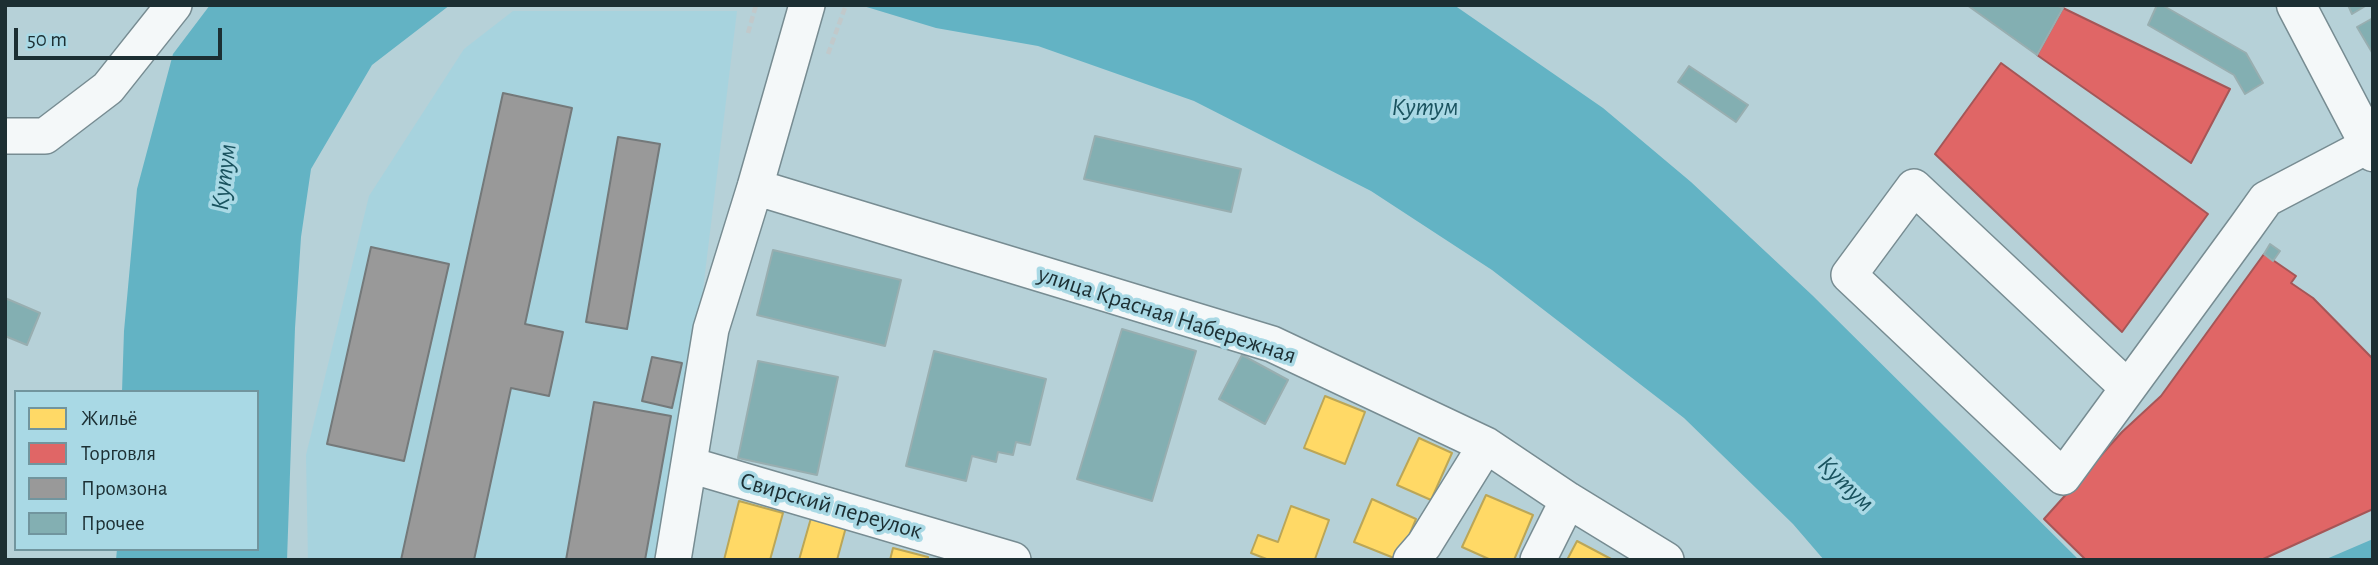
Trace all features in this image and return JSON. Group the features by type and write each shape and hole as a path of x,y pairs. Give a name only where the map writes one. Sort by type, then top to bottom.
{"main road":[{"path":"2296,5 2371,148"}],"street":[{"path":"5,136 45,136 108,88 174,5"},
{"path":"673,560 711,329 807,5"},
{"path":"2128,388 1914,187 1849,275 2063,477 2128,388 2266,199 2371,148"},
{"name":"улица Красная Набережная","path":"755,187 1272,344 1486,445 1568,500 1666,560"},
{"path":"1411,560 1424,545 1486,445"},
{"name":"Свирский переулок","path":"690,465 1013,560"},
{"path":"1538,560 1568,500"}],"path":[{"path":"748,33 756,5"},
{"path":"844,13 846,5"}],"shaded area":[{"path":"513,11 737,11 690,396 658,560 308,560 306,455 369,196 464,49"}],"water":[{"name":"Кутум","path":"210,5 450,5 372,65 311,169 301,237 295,328 287,560 116,560 117,551 259,551 259,390 122,390 124,331 137,189 173,54"},
{"name":"Кутум","path":"860,5 1454,5 1603,108 1691,182 1812,295 2079,560 1824,560 1793,524 1684,418 1492,270 1371,191 1194,101 1038,46 936,28"},
{"path":"2373,539 2373,560 2324,560"}],"building: Жильё":[{"path":"1325,396 1365,412 1345,464 1304,448"},
{"path":"1419,438 1452,453 1431,500 1397,485"},
{"path":"1486,495 1533,515 1514,560 1491,560 1462,547"},
{"path":"1372,499 1416,519 1399,560 1354,542"},
{"path":"739,501 783,513 770,560 724,560"},
{"path":"1291,506 1329,520 1315,559 1318,560 1269,560 1251,553 1258,535 1278,542"},
{"path":"811,518 846,527 837,560 799,560"},
{"path":"1577,541 1613,560 1567,560"},
{"path":"893,548 928,557 928,560 890,560"}],"building: Торговля":[{"path":"2063,8 2230,89 2191,163 2037,55"},
{"path":"2001,63 2208,214 2122,332 1935,154"},
{"path":"2264,254 2296,276 2291,283 2313,298 2373,359 2373,509 2261,560 2086,560 2044,519 2122,432 2161,396"}],"building: Промзона":[{"path":"503,93 572,108 525,324 563,332 549,396 511,388 474,560 401,560"},
{"path":"618,137 660,144 627,329 586,322"},
{"path":"371,247 449,264 404,461 327,444"},
{"path":"652,357 682,363 672,408 642,401"},
{"path":"594,402 671,416 645,560 566,560"}],"building: Прочее":[{"path":"1967,5 2056,5 2063,8 2037,55"},
{"path":"2157,5 2162,5 2246,53 2263,83 2245,94 2234,75 2148,25"},
{"path":"2348,5 2367,5 2352,14"},
{"path":"2373,18 2373,54 2357,27"},
{"path":"1689,66 1748,105 1736,122 1678,82"},
{"path":"1095,136 1241,169 1231,212 1084,179"},
{"path":"2270,244 2280,251 2273,261 2264,254"},
{"path":"773,250 901,280 885,346 757,315"},
{"path":"5,298 40,313 27,345 5,336"},
{"path":"1122,329 1196,351 1152,501 1077,479"},
{"path":"934,351 1046,379 1030,445 1016,442 1013,455 998,452 996,462 972,456 966,481 906,466"},
{"path":"1242,355 1288,380 1265,424 1219,399"},
{"path":"758,361 838,377 817,475 738,458"}]}
